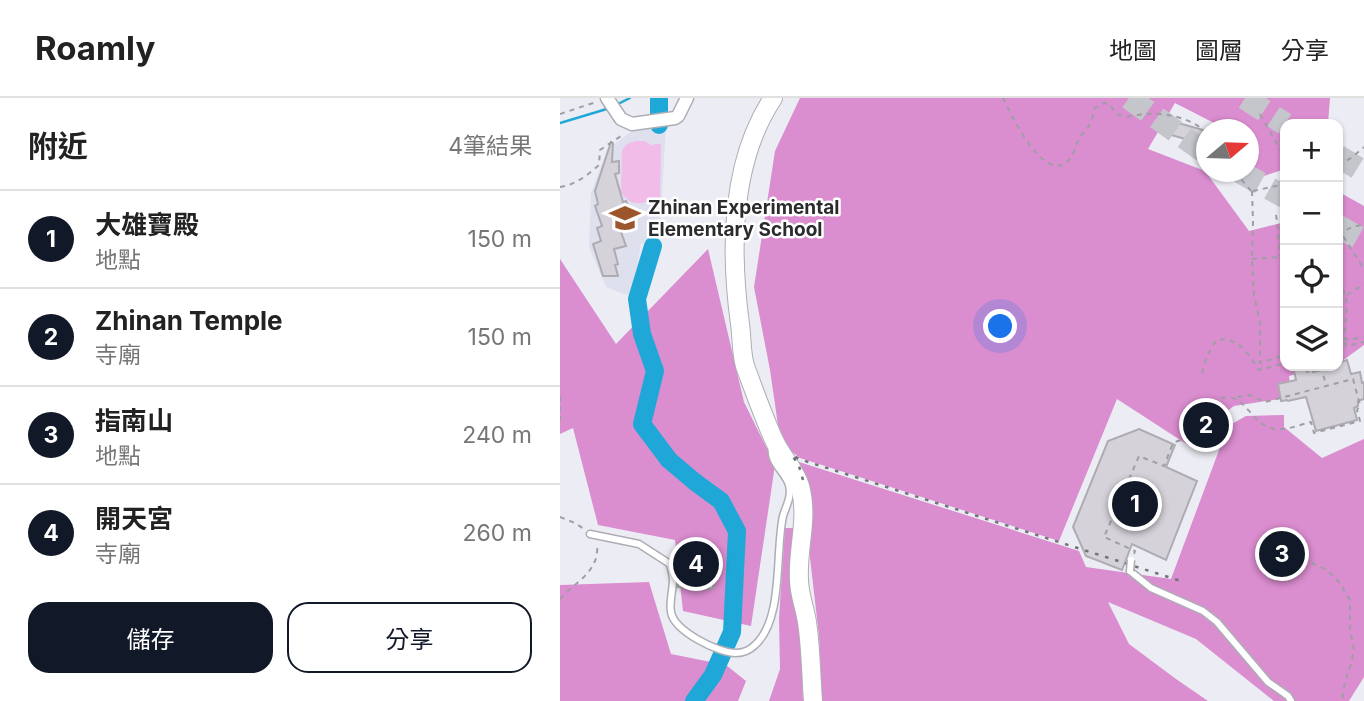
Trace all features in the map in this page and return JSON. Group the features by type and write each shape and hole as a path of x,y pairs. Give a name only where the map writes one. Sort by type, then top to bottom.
{"street":[{"path":"612,106 621,119 639,123 670,120 678,116 687,98"},
{"path":"773,98 749,147 743,167 737,211 737,303 744,363 774,439 797,476 801,488 804,522 799,578 808,624 813,701"}],"lane":[{"path":"590,534 639,544 670,564 673,578 671,612 676,622 687,633 716,648 733,653 746,652 765,632 775,601 783,517 790,496 784,474 771,452 774,439"},
{"path":"1131,560 1130,571 1151,588 1203,611 1217,622 1268,682 1292,701"}],"path":[{"path":"1003,98 1030,145 1050,165 1066,163 1100,105 1109,104 1116,113 1123,115 1155,114 1189,120 1196,124"},
{"path":"560,114 612,106"},
{"path":"1260,114 1280,149"},
{"path":"560,187 570,186 594,170 599,165 600,150 639,123"},
{"path":"1343,162 1364,146"},
{"path":"1246,182 1252,191 1252,259 1254,295 1260,323 1260,363 1280,357"},
{"path":"1252,191 1280,185"},
{"path":"1280,213 1276,214 1280,248"},
{"path":"1343,232 1364,224"},
{"path":"1343,240 1364,269"},
{"path":"1252,259 1280,257"},
{"path":"1346,296 1364,284"},
{"path":"1343,290 1347,307 1344,338 1346,346 1364,342"},
{"path":"1344,338 1348,340 1364,337"},
{"path":"1202,373 1207,356 1219,339 1229,340 1243,347 1259,370 1280,364"},
{"path":"1322,371 1326,386"},
{"path":"1131,560 1135,551 1104,537 1139,456 1164,466 1173,443 1191,437 1199,410 1208,403 1221,397 1250,395 1265,402 1353,379 1362,406 1357,410 1360,421 1314,433 1311,422 1279,430 1267,427 1245,405 1232,398"},
{"path":"560,396 560,421"},
{"path":"560,517 575,523 590,534"},
{"path":"560,599 567,590 583,579 595,562 600,536"},
{"path":"1283,554 1303,559 1327,570 1339,582 1350,600 1350,629 1354,650 1342,701"}],"shaded area":[{"path":"800,98 1330,98 1328,119 1280,119 1280,171 1259,178 1259,119 1206,119 1175,103 1148,149 1196,168 1196,182 1213,182 1249,231 1280,223 1280,371 1308,371 1289,376 1292,397 1234,406 1211,423 1191,447 1117,399 1059,541 800,458 782,444 780,439 754,287 775,151"},
{"name":"Zhinan Experimental Elementary School","path":"666,125 659,245 641,243 631,295 623,294 606,287 589,247 591,193 607,150 637,127"},
{"path":"635,141 645,141 653,146 661,144 660,207 652,207 651,200 642,203 631,201 621,192 622,150"},
{"path":"1343,194 1364,206 1364,345 1343,360"},
{"path":"708,249 744,402 775,465 751,626 683,611 675,540 598,525 573,428 560,434 560,259 616,344"},
{"path":"1284,415 1284,427 1322,458 1364,439 1364,677 1349,701 1274,701 1196,639 1108,602 1129,644 1208,701 822,701 819,636 799,462 1079,551 1086,567 1171,579 1228,426 1246,416"},
{"path":"785,528 796,528 803,701 769,701 780,669 779,618"},
{"path":"649,582 671,654 726,665 746,681 738,701 560,701 560,585"}],"building":[{"path":"1171,121 1196,128 1196,142 1168,134"},
{"path":"611,142 612,162 619,161 619,173 615,174 623,202 626,201 629,209 623,211 620,229 626,246 614,249 618,276 603,276 593,244 601,241 597,228 602,226 595,206 598,204 595,191"},
{"path":"1347,360 1351,374 1360,372 1362,383 1364,382 1364,399 1358,401 1358,406 1354,408 1357,420 1316,431 1306,397 1281,401 1278,384 1296,380 1294,371 1343,371 1343,361"},
{"path":"1139,429 1175,445 1166,467 1197,481 1166,560 1132,544 1122,570 1086,556 1073,527 1108,441"},
{"path":"677,554 715,556 713,589 678,587"}],"waterway":[{"path":"616,105 630,98"},
{"path":"659,98 659,125"},
{"path":"560,123 610,108"},
{"path":"653,246 637,299 642,334 655,371 642,424 669,460 721,501 737,531 732,632 713,675 694,701"}],"tunnel":[{"path":"1129,98 1196,146"},
{"path":"1245,98 1280,121"},
{"path":"1343,159 1364,172"},
{"path":"1258,182 1280,194"},
{"path":"1343,229 1364,241"}],"railway":[{"path":"803,480 792,455 1184,582"}],"place":[{"name":"Zhinan Experimental Elementary School","path":"625,218"},
{"name":"Zhinan Temple","path":"1206,425"},
{"name":"大雄寶殿","path":"1135,504"},
{"name":"指南山","path":"1282,554"},
{"name":"開天宮","path":"696,564"}]}
